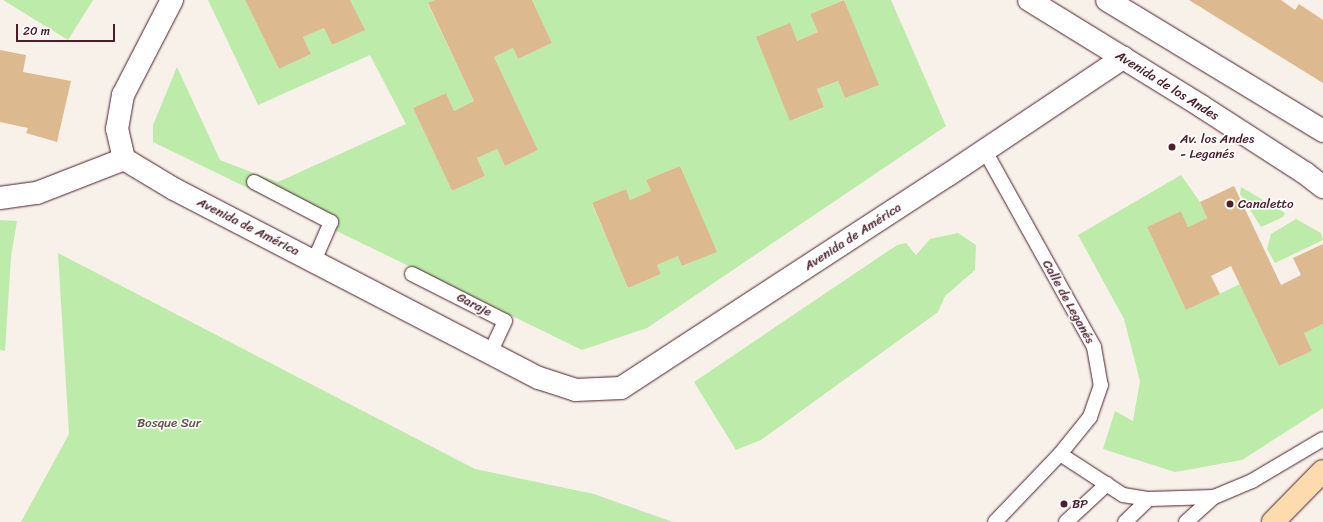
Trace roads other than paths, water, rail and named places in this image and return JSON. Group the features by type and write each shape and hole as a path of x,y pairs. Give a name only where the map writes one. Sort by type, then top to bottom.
{"highway":[{"path":"1273,522 1323,471"}],"street":[{"path":"0,198 36,193 124,159 117,129 123,95 172,0"},
{"name":"Avenida de los Andes","path":"1029,0 1298,168 1323,188"},
{"path":"1107,0 1323,130"},
{"name":"Avenida de América","path":"124,159 174,189 539,378 575,390 621,388 985,151 1123,58"}],"lane":[{"name":"Calle de Leganés","path":"985,151 1094,347 1101,385 1090,417 1060,454 995,522"},
{"path":"254,182 331,222 314,262"},
{"name":"Garaje","path":"412,274 504,321 490,353"},
{"path":"1186,522 1214,497 1252,481 1323,439"},
{"path":"1060,454 1123,495 1148,499 1214,497"},
{"path":"1066,522 1107,484"},
{"path":"1125,522 1148,499"}],"place":[{"name":"Av. los Andes - Leganés","path":"1172,147"},
{"name":"Canaletto","path":"1230,204"},
{"name":"BP","path":"1064,504"}],"park label":[{"name":"Bosque Sur","path":"169,423"}]}
